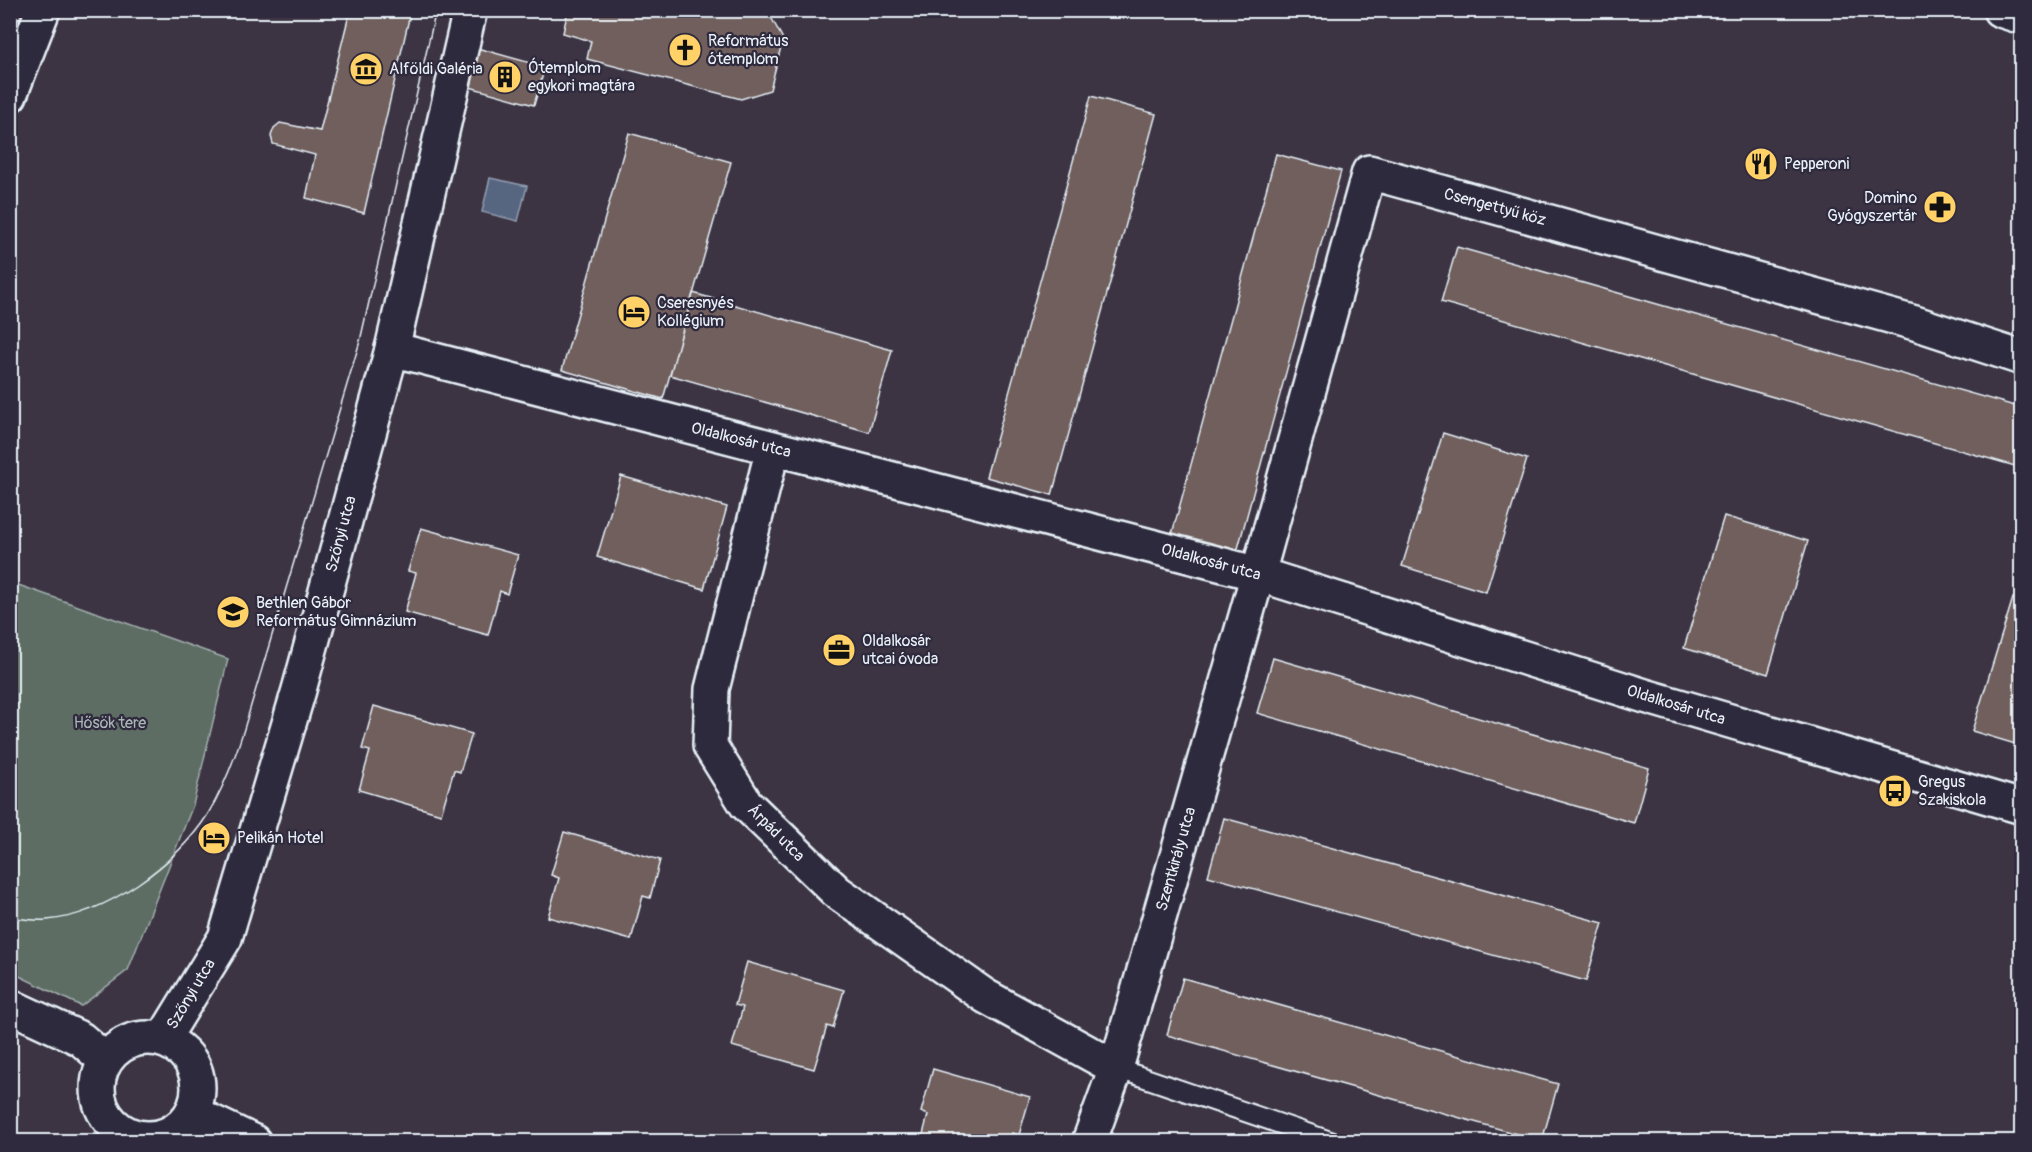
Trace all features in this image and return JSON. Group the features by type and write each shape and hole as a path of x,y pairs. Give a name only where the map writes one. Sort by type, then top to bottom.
{"street":[{"path":"10,95 43,10"},
{"name":"Szőnyi utca","path":"163,1039 225,938 299,690 392,349 470,10"},
{"path":"2000,10 2022,17"},
{"name":"Csengettyű köz","path":"1258,574 1370,172 1914,323 2022,358"},
{"name":"Oldalkosár utca","path":"392,349 1258,574 1634,692 2022,807"},
{"name":"Árpád utca","path":"773,448 712,689 710,746 746,804 837,892 985,996 1116,1068"},
{"name":"Szentkirály utca","path":"1089,1142 1116,1068 1258,574"},
{"path":"10,1006 81,1039 105,1060"},
{"path":"141,1037 163,1039 190,1059 199,1089 193,1113 170,1133 141,1138 118,1129 104,1113 97,1083 105,1060 119,1046 141,1037"},
{"path":"193,1113 254,1142"}],"lane":[{"path":"1116,1068 1333,1142"}],"green space":[{"name":"Hősök tere","path":"10,582 228,659 193,805 128,970 81,1006 11,972"}],"water":[{"path":"490,178 527,186 518,221 482,212"}],"building":[{"path":"10,10 29,10 10,59"},
{"name":"Alföldi Galéria","path":"331,10 411,10 364,213 306,198 315,155 273,144 271,136 274,128 280,123 320,131 349,15"},
{"name":"Református ótemplom","path":"568,10 767,10 783,39 770,90 741,99 587,59 591,41 563,33"},
{"name":"Ótemplom egykori magtára","path":"477,48 545,67 534,105 466,86"},
{"path":"1091,96 1156,114 1052,495 986,477"},
{"path":"629,133 731,162 663,399 562,370"},
{"path":"1276,154 1341,171 1237,552 1172,534"},
{"path":"1457,247 2022,408 2022,468 1441,302"},
{"path":"693,293 892,350 869,432 670,375"},
{"path":"1443,433 1527,459 1486,592 1402,566"},
{"path":"621,476 727,507 704,589 597,557"},
{"path":"1724,516 1808,541 1768,674 1684,648"},
{"path":"421,528 518,555 507,594 500,591 488,635 405,612 416,573 408,571"},
{"path":"2013,598 2022,601 2022,746 1972,731"},
{"path":"1273,658 1649,768 1634,823 1257,713"},
{"path":"374,706 472,734 460,772 454,770 441,814 359,790 370,751 362,749"},
{"path":"1224,818 1603,923 1586,981 1208,876"},
{"path":"564,832 660,860 650,898 643,896 631,940 548,917 559,878 551,875"},
{"path":"747,962 844,990 833,1028 827,1026 814,1069 732,1046 743,1007 735,1005"},
{"path":"1183,978 1558,1084 1542,1141 1167,1035"},
{"path":"933,1069 1030,1097 1019,1135 1012,1133 1010,1142 921,1142 928,1115 921,1112"}],"tram line":[{"path":"10,917 47,920 70,916 93,908 138,884 178,851 195,832 219,793 244,729 360,341 436,10"}],"place":[{"name":"Református ótemplom","path":"685,50"},
{"name":"Alföldi Galéria","path":"366,69"},
{"name":"Ótemplom egykori magtára","path":"505,77"},
{"name":"Pepperoni","path":"1761,164"},
{"name":"Domino Gyógyszertár","path":"1940,207"},
{"name":"Cseresnyés Kollégium","path":"634,312"},
{"name":"Bethlen Gábor Református Gimnázium","path":"233,612"},
{"name":"Oldalkosár utcai óvoda","path":"839,650"},
{"name":"Gregus Szakiskola","path":"1895,791"},
{"name":"Pelikán Hotel","path":"214,838"}]}
